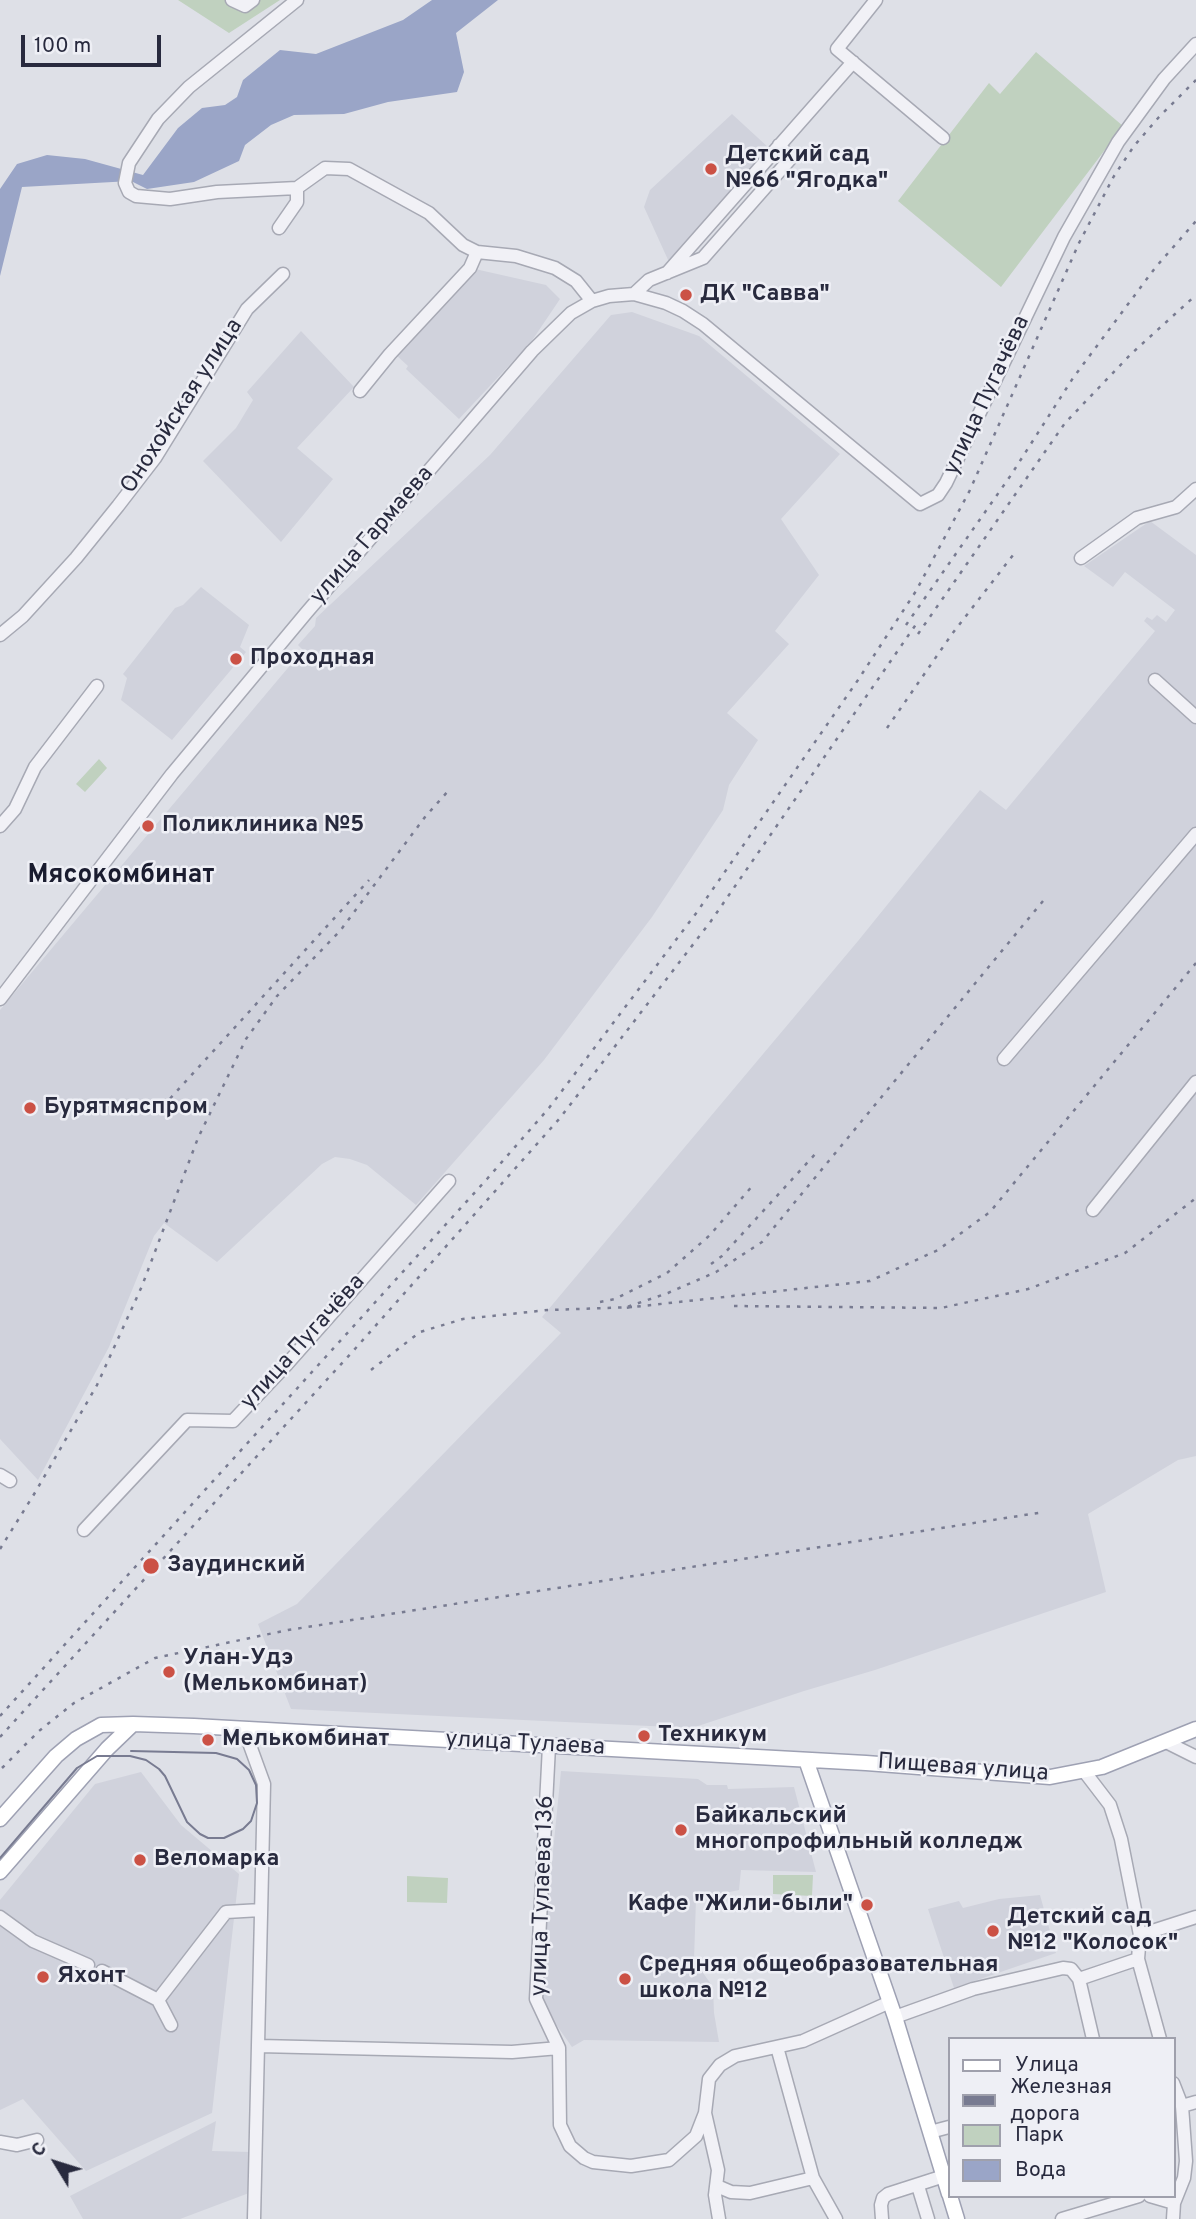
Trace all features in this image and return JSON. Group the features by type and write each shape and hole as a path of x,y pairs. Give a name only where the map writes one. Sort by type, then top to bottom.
{"main road":[{"path":"0,1872 107,1749 134,1724"},
{"name":"улица Тулаева","path":"0,1819 56,1756 76,1739 102,1725 244,1729 806,1760"},
{"name":"Пищевая улица","path":"806,1760 1050,1777 1102,1768 1196,1730"},
{"path":"806,1760 895,2017 948,2189"},
{"path":"951,2198 957,2219"}],"street":[{"path":"233,0 245,6 253,0"},
{"path":"297,0 189,87 158,119 129,163 125,183 129,192 136,196 170,199 217,192 298,188 325,168 349,169 429,213 463,245 477,252 516,256 555,268 576,281 592,301"},
{"path":"876,0 837,49 943,138"},
{"name":"улица Пугачёва","path":"634,294 666,303 703,324 920,504 929,501 938,495 946,483 1064,237 1118,142 1164,79 1196,44"},
{"name":"улица Гармаева","path":"0,999 172,774 307,612 532,351 571,313 592,301 634,294 649,280 667,273 853,62"},
{"path":"279,228 296,202 298,188"},
{"path":"360,391 390,354 470,268 477,252"},
{"name":"Онохойская улица","path":"0,635 23,615 76,558 118,506 155,458 247,309 283,274"},
{"path":"1081,558 1137,518 1176,507 1196,489"},
{"path":"1155,680 1196,717"},
{"path":"0,825 15,809 35,767 97,686"},
{"path":"1004,1059 1196,834"},
{"path":"1093,1210 1196,1082"},
{"name":"улица Пугачёва","path":"84,1530 187,1420 233,1421 449,1181"},
{"path":"244,1729 264,1784 254,2219"},
{"path":"1166,1742 1196,1757"},
{"name":"улица Тулаева 136","path":"549,1746 536,1999 559,2048 560,2125 570,2146 584,2158 593,2162 631,2166 669,2160 696,2136 705,2113"},
{"path":"1084,1771 1110,1805 1121,1839 1140,1935 1138,1959 1159,2037"},
{"path":"158,2000 226,1912 261,1910"},
{"path":"0,1917 33,1941 88,1965"},
{"path":"1140,1935 1196,1917"},
{"path":"1079,1979 1138,1959"},
{"path":"895,2017 973,1989 1063,1968 1070,1969 1079,1979 1093,2037"},
{"path":"102,1971 158,2000 172,2025"},
{"path":"719,2219 715,2195 718,2170 705,2113 709,2079 720,2066 734,2056 803,2041 890,2003"},
{"path":"259,2046 512,2052 559,2048"},
{"path":"777,2047 813,2178 836,2219"},
{"path":"1173,2219 1174,2203 1184,2178 1186,2161 1182,2106 1175,2088"},
{"path":"1182,2106 1196,2102"},
{"path":"930,2132 948,2127"},
{"path":"0,2142 18,2145 37,2140"},
{"path":"882,2219 883,2199 888,2194 944,2176"},
{"path":"717,2186 730,2192 750,2193 813,2178"},
{"path":"918,2186 928,2219"},
{"path":"1062,2219 1132,2198"},
{"path":"1157,2198 1174,2203"}],"shaded area":[{"name":"Детский сад №66 \"Ягодка\"","path":"732,114 769,148 669,262 644,207 650,190"},
{"path":"475,269 546,285 560,299 531,342 459,419 406,369 408,366 395,354"},
{"name":"Бурятмяспром","path":"632,312 699,336 840,454 781,519 819,575 775,631 789,644 727,713 758,740 729,785 723,810 652,917 544,1060 416,1205 367,1165 335,1157 322,1164 217,1262 164,1223 154,1236 109,1347 38,1480 0,1439 0,1010 303,650 298,645 315,626 316,618 490,455 611,315"},
{"path":"301,331 354,387 297,448 333,479 281,542 203,461 236,428 253,400 247,392"},
{"name":"Мелькомбинат","path":"1150,521 1196,555 1196,1456 1178,1460 1088,1514 1106,1592 692,1728 291,1709 258,1624 297,1604 561,1333 542,1317 858,941 980,790 1006,810 1155,631 1144,621 1147,617 1152,620 1157,615 1166,622 1175,610 1125,572 1113,587 1084,566"},
{"path":"201,587 249,625 240,647 246,652 172,740 121,700 127,678 123,674 175,608 183,605"},
{"name":"Байкальский многопрофильный колледж","path":"561,1771 698,1779 707,1785 727,1785 728,1789 794,1787 816,1872 741,1870 739,1890 696,1899 694,1960 713,1987 719,2042 584,2040 572,2047 543,2006 541,1972"},
{"path":"141,1772 181,1825 239,1874 212,2113 86,2171 23,2099 0,2110 0,1900 95,1784"},
{"name":"Детский сад №12 \"Колосок\"","path":"1040,1895 1056,1953 954,1988 928,1909 959,1901 963,1908 999,1899"},
{"path":"216,2121 212,2151 250,2152 249,2193 180,2219 83,2219 70,2196"}],"green space":[{"path":"178,0 280,0 229,33"},
{"path":"1036,52 1123,126 1001,287 898,201 989,83 1000,94"},
{"path":"99,759 107,768 85,792 76,784"},
{"path":"773,1875 813,1875 812,1896 773,1894"},
{"path":"407,1876 448,1878 447,1903 407,1902"}],"water":[{"path":"432,0 498,0 456,33 464,72 457,92 388,102 344,114 294,115 271,125 245,145 239,161 194,182 147,189 131,181 22,187 0,276 0,189 17,164 47,155 85,159 143,175 178,128 202,108 225,105 237,97 243,80 280,50 316,54 403,20"}],"tram line":[{"path":"0,1858 77,1768 97,1756 130,1756 146,1760 159,1769 187,1822 208,1838 224,1838 243,1829 251,1821 257,1803 256,1785 249,1770 237,1759 216,1753 131,1751"}],"railway":[{"path":"0,1716 549,1108 697,912 858,680 916,591 970,490 1079,243 1114,176 1134,146 1196,80"},
{"path":"906,625 1011,475 1073,378 1155,268 1196,221"},
{"path":"918,634 1065,423 1131,354 1196,295"},
{"path":"887,728 952,634 1017,550"},
{"path":"0,1737 354,1350 560,1118 711,921 919,620"},
{"path":"0,1549 97,1385 142,1286 198,1138 246,1039 277,996 340,931 425,817 449,790"},
{"path":"156,1114 369,880"},
{"path":"1043,901 762,1242 716,1272 624,1308 870,1281 938,1250 990,1212 1196,963"},
{"path":"711,1264 722,1256 818,1151"},
{"path":"600,1302 615,1299 667,1273 710,1235 754,1184"},
{"path":"734,1306 941,1308 1028,1289 1125,1253 1196,1198"},
{"path":"371,1370 420,1332 463,1319 548,1310 633,1307"},
{"path":"2,1768 39,1731 74,1703 155,1658 288,1630 1044,1512"}],"place":[{"name":"Детский сад №66 \"Ягодка\"","path":"711,169"},
{"name":"ДК \"Савва\"","path":"686,295"},
{"name":"Проходная","path":"236,659"},
{"name":"Поликлиника №5","path":"148,826"},
{"name":"Бурятмяспром","path":"30,1108"},
{"name":"Заудинский","path":"151,1566"},
{"name":"Улан-Удэ (Мелькомбинат)","path":"169,1672"},
{"name":"Техникум","path":"644,1736"},
{"name":"Мелькомбинат","path":"208,1740"},
{"name":"Байкальский многопрофильный колледж","path":"681,1830"},
{"name":"Веломарка","path":"140,1860"},
{"name":"Кафе \"Жили-были\"","path":"867,1905"},
{"name":"Детский сад №12 \"Колосок\"","path":"993,1931"},
{"name":"Яхонт","path":"43,1977"},
{"name":"Средняя общеобразовательная школа №12","path":"625,1979"}],"district":[{"name":"Мясокомбинат","path":"121,877"}]}
